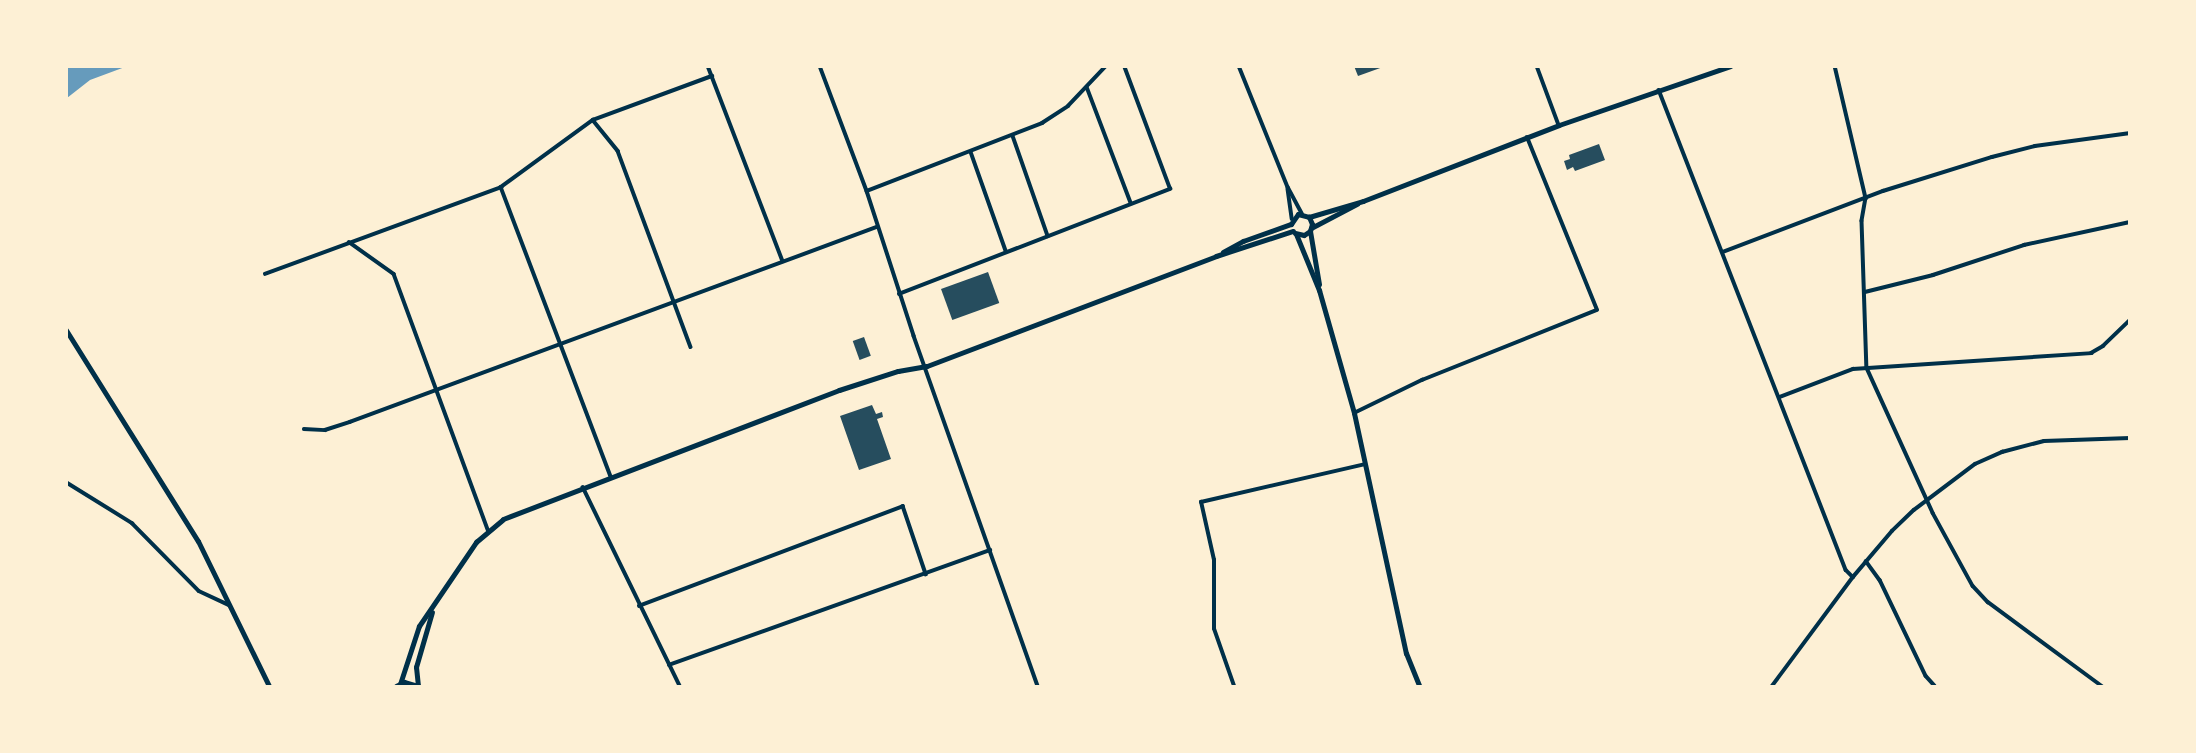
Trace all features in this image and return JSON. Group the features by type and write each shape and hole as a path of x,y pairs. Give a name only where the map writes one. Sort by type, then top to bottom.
{"street":[{"path":"708,66 783,261"},
{"path":"820,66 867,191 877,227 1038,687"},
{"path":"867,191 971,152 1056,116 1106,66"},
{"path":"900,293 1170,189 1124,66"},
{"path":"1239,66 1288,187 1302,214 1309,217 1363,201 1559,125 1730,66"},
{"path":"1536,66 1559,125"},
{"path":"1835,66 1866,198 1862,222 1867,368 1927,500 1973,586 1988,602 2102,687"},
{"path":"265,274 501,187 593,120 712,76"},
{"path":"1087,87 1131,203"},
{"path":"1659,90 1846,570 1853,577"},
{"path":"593,120 618,151 691,347"},
{"path":"1723,253 1866,198 2035,146 2130,133"},
{"path":"1013,135 1048,236"},
{"path":"1354,413 1422,380 1597,310 1527,138"},
{"path":"971,152 1006,251"},
{"path":"501,187 611,476"},
{"path":"1288,187 1291,222 1319,290 1354,413 1406,653 1419,687"},
{"path":"435,603 416,667 418,687 409,683 398,685 419,626 464,557 488,529 503,519 839,390 886,374 927,366 1216,256 1295,232 1304,235 1363,201"},
{"path":"1216,256 1243,241 1291,222 1302,214"},
{"path":"1309,217 1319,290"},
{"path":"1865,292 1933,275 2024,245 2130,222"},
{"path":"304,429 325,430 877,227"},
{"path":"349,242 394,274 488,529"},
{"path":"1780,397 1853,369 2091,353 2103,346 2130,320"},
{"path":"66,330 198,541 269,687"},
{"path":"1772,687 1853,577 1892,531 1927,500 1976,464 2002,452 2044,441 2130,438"},
{"path":"1234,687 1214,629 1214,560 1201,502 1365,464"},
{"path":"66,482 132,523 199,591 231,606"},
{"path":"583,487 680,687"},
{"path":"639,606 903,506 926,574"},
{"path":"669,665 991,550"},
{"path":"1866,561 1880,580 1926,676 1935,687"}],"water":[{"path":"67,66 125,67 90,80 67,98"}],"building":[{"path":"1354,66 1383,66 1383,67 1358,76"},
{"path":"1599,144 1605,160 1575,171 1573,167 1567,170 1564,161 1570,159 1569,155"},
{"path":"988,272 999,303 952,320 941,289"},
{"path":"864,337 871,356 860,360 853,341"},
{"path":"872,405 876,414 882,412 883,417 877,419 891,459 859,470 840,416"}]}
